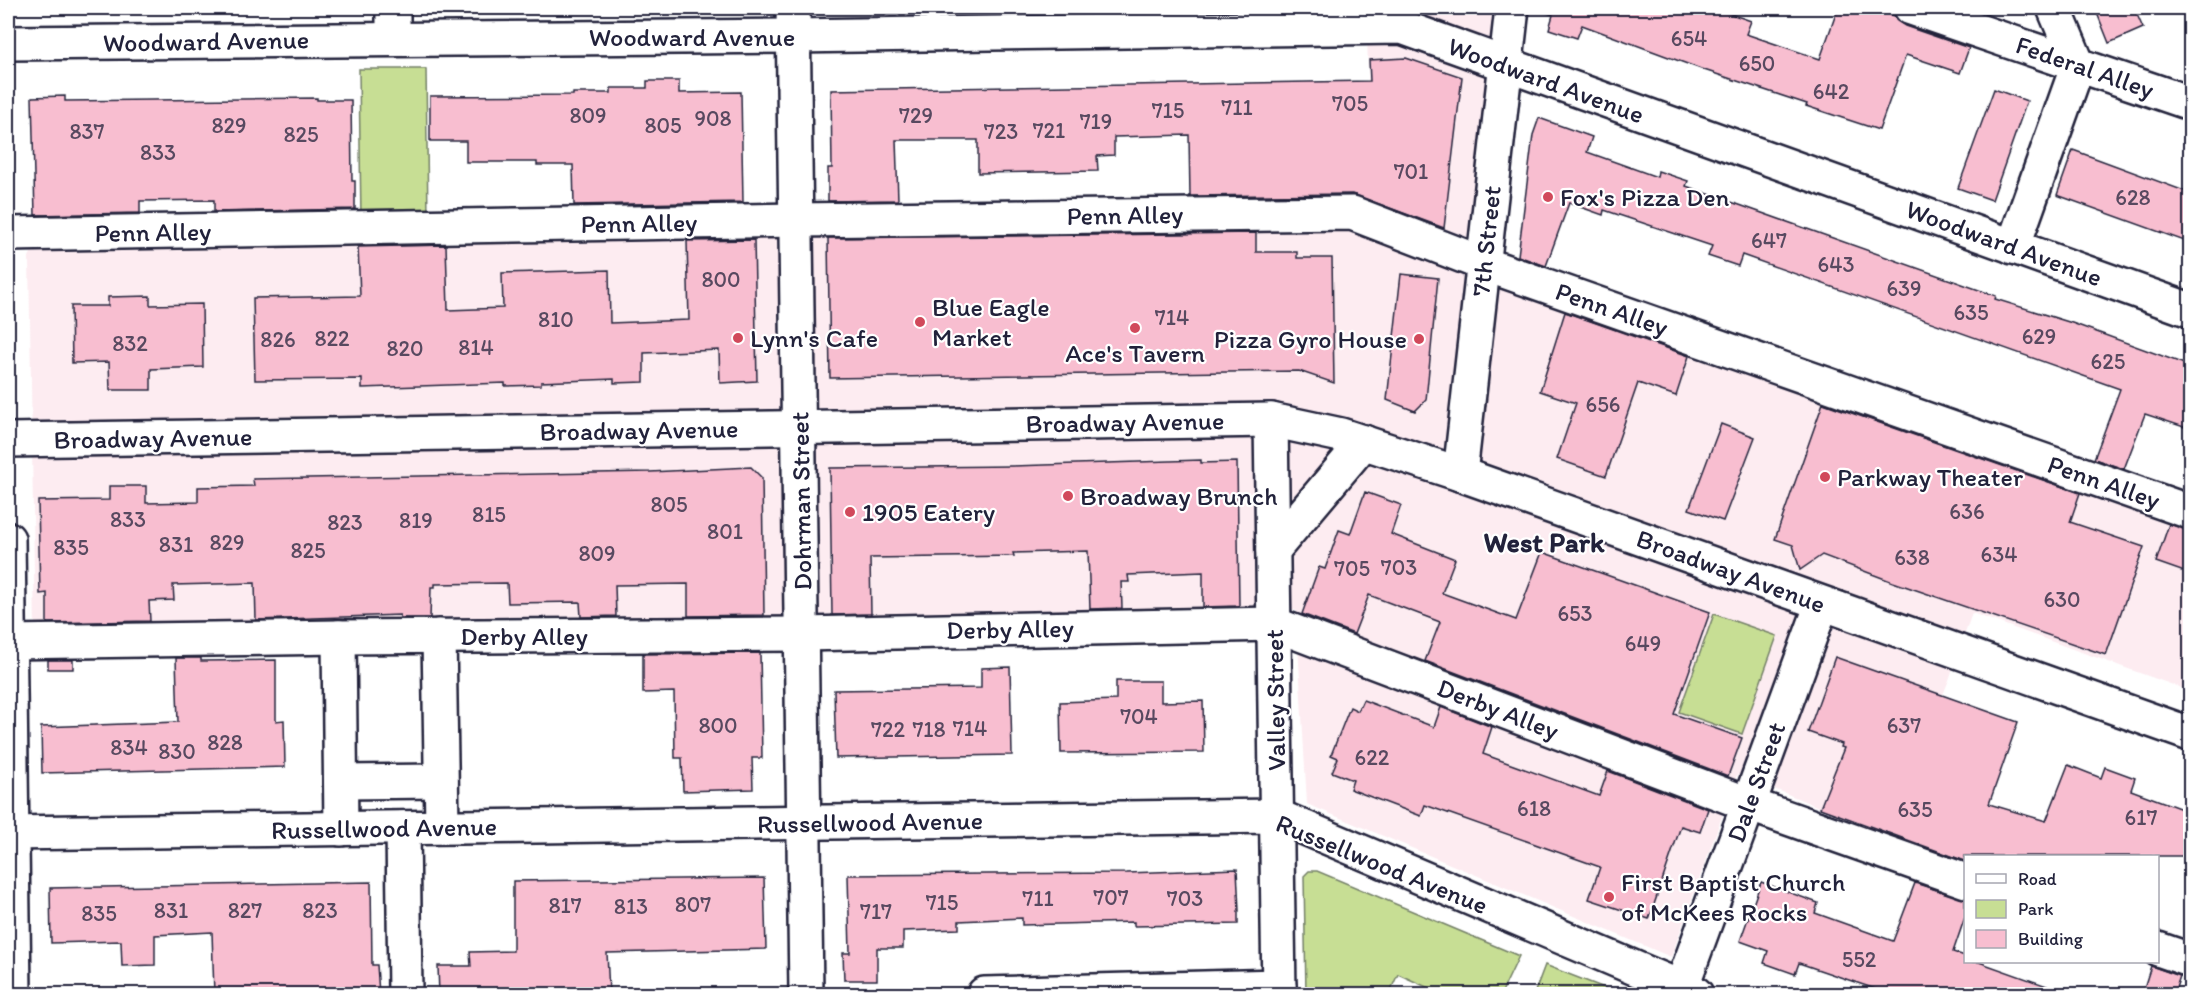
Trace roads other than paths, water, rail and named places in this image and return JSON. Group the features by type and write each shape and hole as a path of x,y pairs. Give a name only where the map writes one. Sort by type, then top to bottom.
{"street":[{"name":"7th Street","path":"1460,474 1512,8"},
{"name":"Federal Alley","path":"1911,8 2190,103"},
{"path":"2013,247 2078,65 2054,8"},
{"name":"Woodward Avenue","path":"8,43 393,23 1182,19 1402,27 2190,310"},
{"name":"Dohrman Street","path":"793,22 806,994"},
{"name":"Penn Alley","path":"8,234 1352,213 1484,264 2190,512"},
{"name":"Broadway Avenue","path":"8,440 1270,420 1341,435 1460,474 2190,734"},
{"name":"Valley Street","path":"1270,420 1279,990"},
{"path":"1273,550 1364,442"},
{"path":"8,539 10,833 14,994"},
{"name":"Dale Street","path":"1685,993 1748,804 1822,604"},
{"name":"Derby Alley","path":"8,642 802,633 1274,624 1748,804 1964,881"},
{"path":"439,636 442,827"},
{"path":"339,637 341,829"},
{"path":"341,782 441,781"},
{"name":"Russellwood Avenue","path":"10,833 1277,816 1685,993"},
{"path":"403,828 405,994"},
{"path":"2159,950 2190,960"},
{"path":"984,994 1279,990"}],"place":[{"name":"Fox's Pizza Den","path":"1548,197"},
{"name":"Blue Eagle Market","path":"920,322"},
{"name":"Ace's Tavern","path":"1135,328"},
{"name":"Lynn's Cafe","path":"738,338"},
{"name":"Pizza Gyro House","path":"1419,339"},
{"name":"Parkway Theater","path":"1825,477"},
{"name":"Broadway Brunch","path":"1068,496"},
{"name":"1905 Eatery","path":"850,512"},
{"name":"First Baptist Church of McKees Rocks","path":"1609,897"}],"district":[{"name":"West Park","path":"1544,542"}]}
